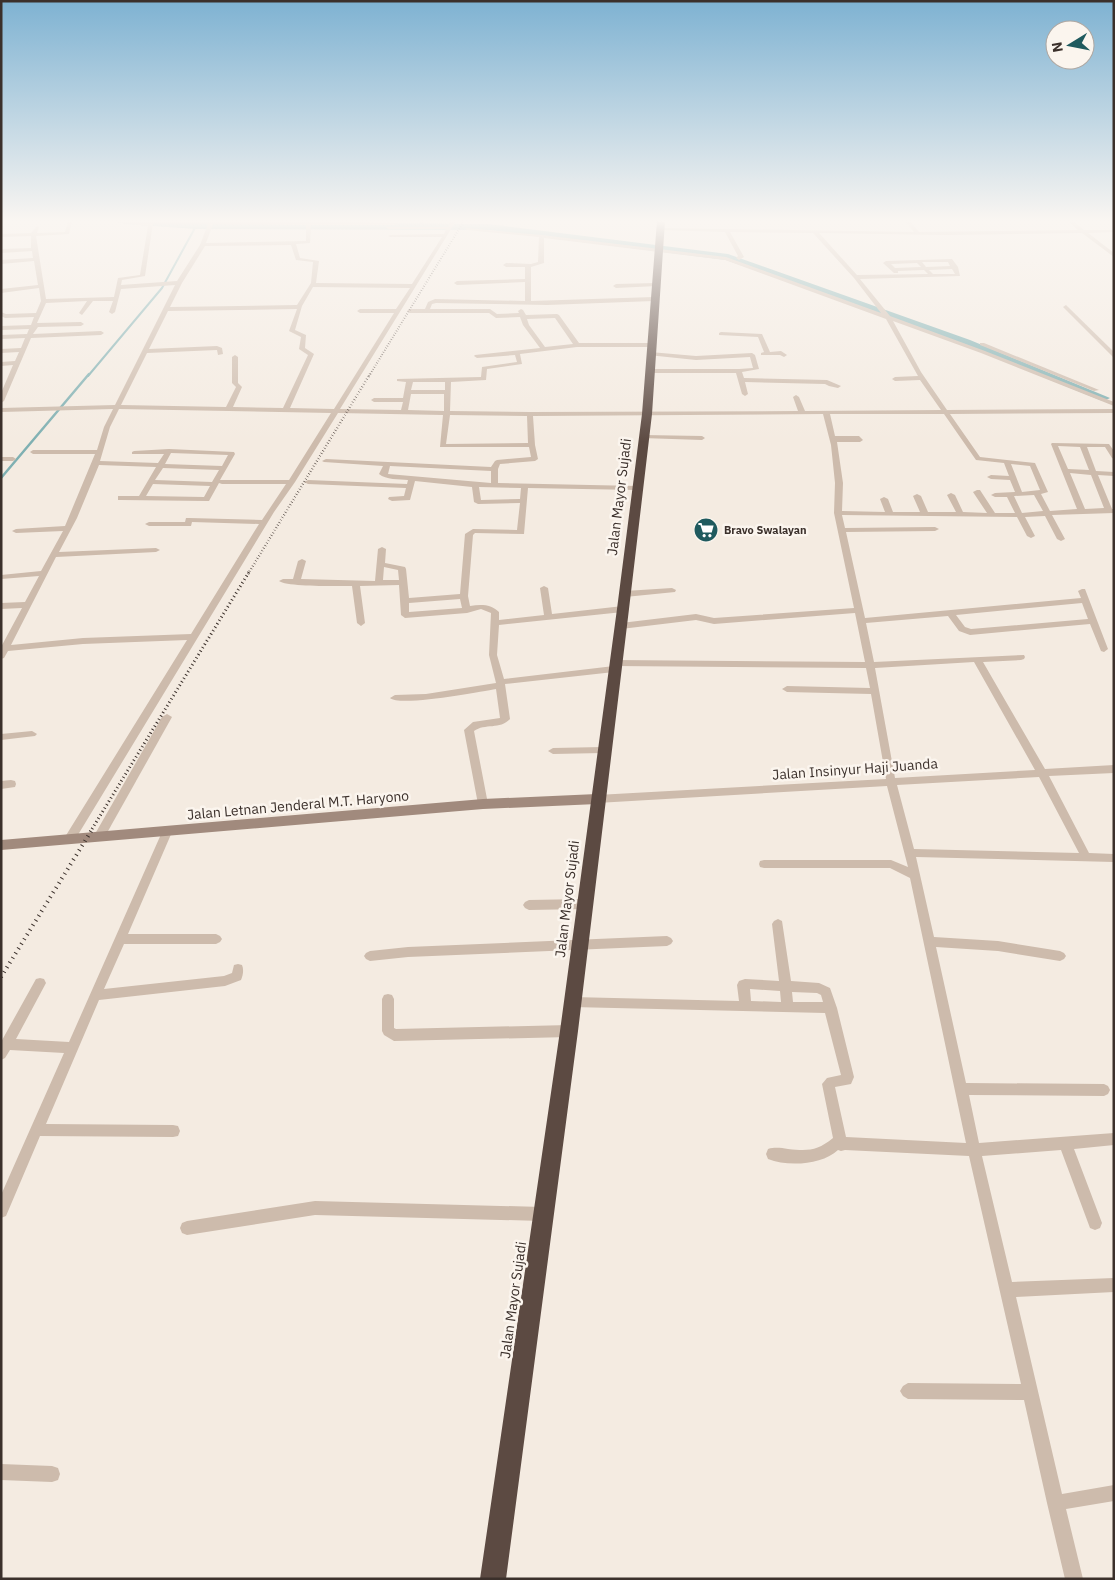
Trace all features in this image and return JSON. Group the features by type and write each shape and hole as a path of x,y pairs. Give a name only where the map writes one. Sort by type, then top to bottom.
{"highway":[{"name":"Jalan Mayor Sujadi","path":"492,1579 569,1032 603,750 623,610 647,414 655,295"}],"main road":[{"name":"Jalan Letnan Jenderal M.T. Haryono","path":"1,846 483,804 597,799"}],"street":[{"path":"1,401 35,326 44,301 43,295"},
{"path":"112,312 117,295"},
{"path":"3,652 68,528 96,463 107,427 174,295"},
{"path":"286,409 312,354 302,349 304,336 292,331 299,307 306,295"},
{"path":"69,840 264,522 408,295"},
{"path":"528,295 528,303"},
{"path":"427,311 430,303 436,300 548,303 628,295"},
{"path":"824,295 983,352 1114,404"},
{"path":"841,295 1017,358 1114,398"},
{"path":"870,295 887,318 923,378 978,459 1034,464 1044,492 995,495"},
{"path":"44,301 116,299"},
{"path":"82,313 91,300"},
{"path":"520,303 526,325 544,350"},
{"path":"548,303 549,311"},
{"path":"168,309 299,307"},
{"path":"1066,307 1114,356"},
{"path":"360,310 398,311"},
{"path":"410,310 490,311 496,316 556,316 577,345"},
{"path":"1,314 5,316 39,315"},
{"path":"1,328 81,324"},
{"path":"1,337 101,333"},
{"path":"721,334 760,335 768,354"},
{"path":"477,356 577,345 739,370 756,369 752,355"},
{"path":"146,351 217,348 220,349 220,354"},
{"path":"1,351 24,350"},
{"path":"399,380 484,379 484,368 520,363 517,353"},
{"path":"650,357 696,358 768,354 784,355"},
{"path":"229,408 239,387 235,383 235,357"},
{"path":"1,364 18,363"},
{"path":"739,370 745,394"},
{"path":"1,374 14,374"},
{"path":"895,379 923,378"},
{"path":"404,412 410,380"},
{"path":"448,380 447,413 442,446 532,445"},
{"path":"741,380 827,382 831,386 838,386"},
{"path":"408,392 448,392"},
{"path":"796,397 802,412"},
{"path":"374,400 406,400"},
{"path":"1,410 117,407 337,409 530,414 1114,411"},
{"path":"826,412 839,483 838,513 875,690 891,781 910,853 974,1150 1074,1579"},
{"path":"495,486 494,469 499,461 535,459 530,414"},
{"path":"644,437 702,438"},
{"path":"1081,509 1054,444 1108,446 1114,457"},
{"path":"838,513 1020,515 1071,513 1081,509 1111,511 1082,444"},
{"path":"499,455 502,445"},
{"path":"33,452 100,452"},
{"path":"141,498 152,482 167,452"},
{"path":"121,498 204,500 219,483 232,452 134,453"},
{"path":"1,459 13,459"},
{"path":"326,461 494,469"},
{"path":"1007,462 1019,494"},
{"path":"96,463 225,468"},
{"path":"387,464 384,476 411,482"},
{"path":"1064,471 1114,474"},
{"path":"991,477 1012,478"},
{"path":"152,482 291,482"},
{"path":"308,482 411,482 495,486 637,488"},
{"path":"392,500 407,498 411,482"},
{"path":"475,485 478,502 524,501"},
{"path":"466,610 464,596 470,534 473,532 521,532 525,486"},
{"path":"977,492 992,514"},
{"path":"1037,493 1061,539"},
{"path":"1009,494 1031,536"},
{"path":"951,495 960,514"},
{"path":"917,496 925,514"},
{"path":"884,499 890,514"},
{"path":"149,524 188,524 191,518 264,522"},
{"path":"16,531 68,528"},
{"path":"841,530 934,529"},
{"path":"379,583 382,549"},
{"path":"53,555 156,550"},
{"path":"296,582 302,561"},
{"path":"380,564 402,569 405,615 480,607 491,609 495,612 493,655 505,719 501,722 475,725 469,730 483,804"},
{"path":"1,576 44,573"},
{"path":"283,581 356,584 404,582"},
{"path":"356,584 361,623"},
{"path":"544,588 548,616"},
{"path":"623,610 672,590"},
{"path":"1082,591 1104,649"},
{"path":"405,601 464,596"},
{"path":"494,623 548,616 623,610 714,621 950,613 1086,600"},
{"path":"1,606 26,605"},
{"path":"950,613 962,629 970,632 1094,621"},
{"path":"3,652 83,641 193,637"},
{"path":"394,698 426,697 614,666 870,665 1021,657"},
{"path":"977,660 1042,773 1086,857"},
{"path":"787,689 875,690"},
{"path":"99,837 167,717"},
{"path":"1,737 32,734"},
{"path":"553,750 603,750"},
{"name":"Jalan Insinyur Haji Juanda","path":"597,799 1114,769"},
{"path":"1,1211 167,832"},
{"path":"910,853 1114,858"},
{"path":"764,864 891,864 914,875"},
{"path":"529,905 584,904"},
{"path":"778,924 788,1007"},
{"path":"121,939 216,939"},
{"path":"370,956 408,952 667,941"},
{"path":"929,942 998,946 1060,956"},
{"path":"97,995 225,981 237,976 238,969"},
{"path":"40,983 4,1049 73,1048"},
{"path":"746,1006 743,985 745,984 824,989 848,1077 847,1080 828,1084 841,1145"},
{"path":"388,999 388,1031 394,1035 569,1032"},
{"path":"572,1002 830,1008"},
{"path":"961,1089 1104,1090"},
{"path":"37,1130 173,1130"},
{"path":"773,1154 816,1156 825,1154 837,1143 841,1145 974,1150 1114,1139"},
{"path":"1065,1143 1095,1223"},
{"path":"188,1228 315,1208 542,1214"},
{"path":"1006,1290 1114,1285"},
{"path":"908,1391 1030,1392"},
{"path":"1,1472 52,1474"},
{"path":"1055,1503 1114,1493"}],"waterway":[{"path":"88,376 156,295"},
{"path":"834,295 966,342 1104,398"},
{"path":"1,478 89,374"}],"railway":[{"path":"369,376 419,295"},
{"path":"248,574 370,374"},
{"path":"92,829 249,572"},
{"path":"1,977 93,828"}],"place":[{"name":"Bravo Swalayan","path":"706,530"}]}
